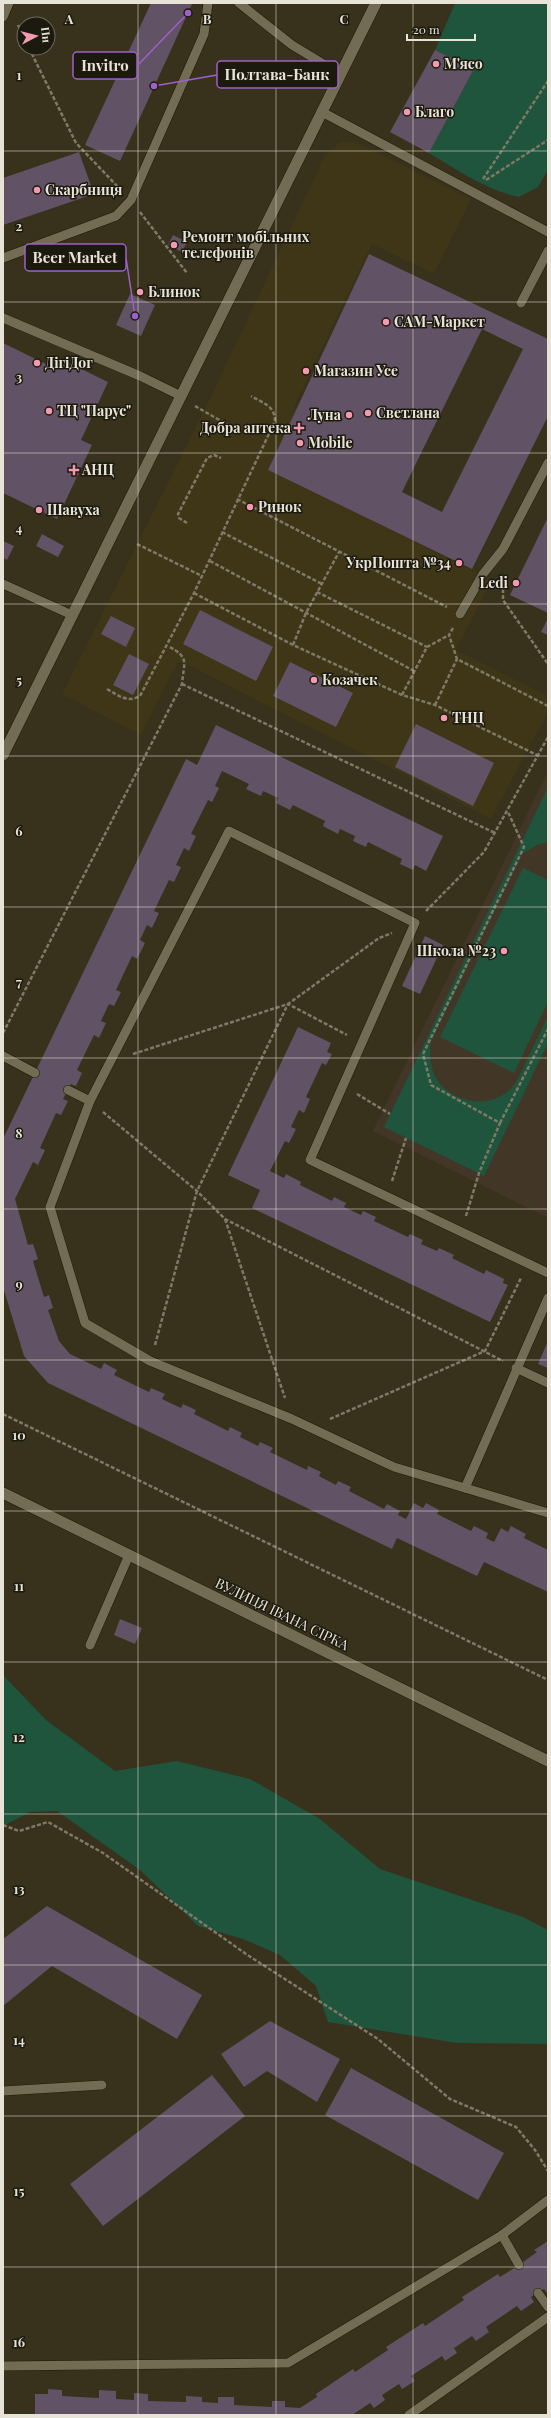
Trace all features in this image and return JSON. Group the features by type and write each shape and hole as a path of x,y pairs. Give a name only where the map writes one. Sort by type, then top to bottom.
{"street":[{"path":"3,755 376,3"},
{"name":"ВУЛИЦЯ ІВАНА СІРКА","path":"3,1493 548,1761"}],"lane":[{"path":"3,17 9,3"},
{"path":"3,258 116,216 131,200 204,34 208,3"},
{"path":"239,3 292,45 340,74"},
{"path":"322,112 548,232"},
{"path":"521,303 548,251"},
{"path":"3,318 140,376 181,396"},
{"path":"460,614 483,574 503,549 548,463"},
{"path":"3,584 72,615"},
{"path":"548,1273 461,1230 310,1160 415,923 229,831 90,1101 50,1207 84,1323 150,1361 309,1427 394,1467 548,1513"},
{"path":"3,1056 35,1073"},
{"path":"68,1090 90,1101"},
{"path":"465,1488 516,1368 548,1298"},
{"path":"516,1368 548,1383"},
{"path":"90,1645 129,1555"},
{"path":"3,2091 102,2085"},
{"path":"3,2366 288,2363 502,2235 548,2200"},
{"path":"502,2235 519,2265"},
{"path":"538,2293 548,2307"},
{"path":"409,2415 548,2317"}],"path":[{"path":"33,56 76,143 131,200 187,273"},
{"path":"548,81 480,183 548,140"},
{"path":"181,396 235,428"},
{"path":"107,689 125,699 133,700 140,696 168,646 210,561 237,499 275,421 275,412 269,406 251,396"},
{"path":"187,523 179,518 178,514 185,500 207,458 214,455 221,458"},
{"path":"237,499 460,614 449,635 427,647 402,695"},
{"path":"222,532 322,584"},
{"path":"137,544 202,576"},
{"path":"503,549 503,600 548,664"},
{"path":"293,645 306,613 339,552"},
{"path":"210,561 414,671"},
{"path":"317,592 427,647"},
{"path":"194,593 293,645 402,695 435,705 539,756"},
{"path":"449,635 458,659 548,706"},
{"path":"3,1033 182,684 184,658 182,654 168,646"},
{"path":"435,705 458,659"},
{"path":"182,684 495,833"},
{"path":"110,1061 288,1004 380,938 415,923 484,852 508,812 548,738"},
{"path":"500,1123 431,1085 423,1054 524,847 508,812"},
{"path":"288,1004 362,1043"},
{"path":"150,1361 197,1191 288,1004"},
{"path":"461,1230 479,1173 500,1123 548,1029"},
{"path":"343,1086 390,1114"},
{"path":"90,1101 197,1191 225,1218 516,1368"},
{"path":"386,1196 406,1138"},
{"path":"225,1218 292,1420"},
{"path":"309,1427 485,1351 528,1263"},
{"path":"3,1414 548,1680"},
{"path":"3,1825 19,1831 48,1822 103,1853 246,1954 378,2039 450,2099 516,2127 535,2150 548,2172"}],"shaded area":[{"name":"Ринок","path":"339,142 356,142 471,199 434,274 372,244 294,407 297,409 268,470 492,580 456,650 548,696 548,712 491,819 184,663 178,662 141,735 62,694 204,411 325,155"},
{"name":"Школа №23","path":"548,771 548,1218 373,1131"}],"green space":[{"path":"455,3 548,3 548,170 538,187 519,197 484,185 429,153 474,69 435,50"},
{"path":"548,787 548,842 537,845 522,854 430,1044 430,1056 434,1074 441,1084 450,1092 460,1098 472,1101 495,1099 505,1094 514,1085 548,1016 548,1043 484,1176 384,1127"},
{"path":"523,868 548,880 548,1002 514,1073 440,1037"},
{"path":"3,1675 46,1720 115,1771 177,1761 250,1779 320,1819 380,1869 523,1917 548,1930 548,2044 457,2043 328,2022 316,1986 280,1955 243,1939 198,1926 140,1870 57,1811 30,1812 3,1826"}],"building":[{"path":"151,3 192,4 120,161 85,145"},
{"path":"435,50 474,69 429,153 390,132"},
{"path":"79,152 94,194 3,225 3,178"},
{"path":"173,235 187,242 182,252 168,245"},
{"name":"Светлана","path":"369,254 548,339 548,416 472,569 268,470","holes":["482,329 523,349 442,512 402,492"]},
{"path":"130,294 155,305 141,336 116,325"},
{"name":"ТЦ \"Парус\"","path":"3,343 50,366 55,356 108,382 81,440 92,445 57,519 3,493"},
{"path":"548,517 548,613 510,595"},
{"path":"42,534 64,546 58,557 36,546"},
{"path":"3,541 14,546 7,560 3,558"},
{"path":"200,610 273,647 256,681 183,644"},
{"path":"111,616 135,628 126,647 101,634"},
{"path":"548,618 548,635 541,632"},
{"path":"129,654 149,664 133,695 113,685"},
{"path":"290,662 353,693 336,727 273,696"},
{"path":"416,724 494,763 473,806 395,767"},
{"path":"216,725 443,836 426,871 415,865 413,870 400,864 402,859 368,842 366,847 353,841 355,836 340,829 338,834 323,826 325,821 293,805 290,810 276,803 278,798 263,791 261,796 246,789 249,784 222,771 215,786 219,788 212,802 208,800 191,834 196,836 189,851 184,848 176,865 181,867 174,882 169,880 154,911 159,913 152,928 147,925 140,940 145,943 137,959 132,956 116,990 121,992 114,1006 109,1004 101,1021 106,1023 99,1038 94,1035 77,1070 82,1073 76,1086 71,1084 63,1099 68,1101 61,1115 56,1113 40,1148 45,1150 38,1165 33,1162 15,1199 28,1245 33,1244 38,1259 33,1261 44,1297 49,1295 53,1308 48,1310 59,1341 70,1354 101,1369 104,1363 117,1370 114,1375 149,1392 151,1388 165,1394 162,1399 181,1408 183,1404 196,1410 194,1414 228,1431 230,1427 242,1433 240,1437 258,1446 260,1442 273,1448 270,1452 307,1470 308,1466 321,1472 319,1476 336,1485 338,1481 351,1487 349,1491 384,1509 387,1504 400,1511 398,1515 406,1519 414,1503 423,1508 426,1503 439,1510 437,1514 471,1531 474,1526 488,1533 486,1538 494,1542 501,1528 508,1532 511,1526 526,1534 524,1538 548,1550 548,1592 484,1562 477,1576 397,1538 392,1549 48,1383 24,1356 3,1287 3,1139 186,759 197,765"},
{"path":"425,936 443,945 420,994 402,986"},
{"path":"298,1027 331,1043 327,1052 332,1054 326,1065 322,1063 306,1097 310,1099 304,1113 299,1110 291,1127 296,1129 289,1143 285,1141 270,1171 284,1178 286,1174 301,1182 300,1185 332,1201 334,1197 346,1203 344,1207 361,1215 363,1211 376,1217 374,1221 408,1237 410,1234 423,1240 421,1244 437,1251 439,1248 454,1255 452,1258 484,1274 486,1270 504,1279 503,1283 508,1285 490,1322 252,1208 260,1190 228,1175"},
{"path":"548,1341 548,1368 538,1364"},
{"path":"120,1619 142,1628 135,1644 114,1635"},
{"path":"47,1906 202,1995 177,2039 52,1966 3,2006 3,1939"},
{"path":"270,2021 340,2059 317,2102 267,2071 244,2087 221,2054"},
{"path":"351,2068 504,2153 478,2200 325,2115"},
{"path":"212,2075 245,2116 103,2226 70,2184"},
{"path":"548,2241 548,2294 544,2289 531,2297 534,2302 521,2311 517,2306 486,2327 489,2332 476,2341 472,2336 454,2348 457,2353 445,2361 442,2356 411,2376 415,2381 402,2389 399,2384 382,2395 385,2400 374,2408 370,2403 352,2415 35,2415 35,2394 48,2394 48,2389 62,2390 62,2396 99,2398 99,2390 116,2391 116,2399 134,2400 134,2393 148,2394 148,2401 186,2402 186,2396 202,2397 202,2402 218,2403 218,2397 234,2397 234,2405 272,2407 272,2401 285,2401 285,2407 300,2408 317,2397 316,2394 353,2369 355,2372 388,2350 386,2347 423,2323 425,2326 464,2300 462,2297 498,2274 500,2277 519,2265 537,2252 534,2250"}],"place":[{"name":"Invitro","path":"188,13"},
{"name":"М'ясо","path":"436,64"},
{"name":"Полтава-Банк","path":"154,86"},
{"name":"Благо","path":"407,112"},
{"name":"Скарбниця","path":"37,190"},
{"name":"Ремонт мобільних телефонів","path":"174,245"},
{"name":"Блинок","path":"140,292"},
{"name":"Beer Market","path":"135,316"},
{"name":"САМ-Маркет","path":"386,322"},
{"name":"ДігіДог","path":"37,363"},
{"name":"Магазин Усе","path":"306,371"},
{"name":"ТЦ \"Парус\"","path":"49,411"},
{"name":"Светлана","path":"368,413"},
{"name":"Луна","path":"349,415"},
{"name":"Добра аптека","path":"299,428"},
{"name":"Mobile","path":"300,443"},
{"name":"АНЦ","path":"74,470"},
{"name":"Ринок","path":"250,507"},
{"name":"Шавуха","path":"39,510"},
{"name":"УкрПошта №34","path":"459,563"},
{"name":"Ledi","path":"516,583"},
{"name":"Козачек","path":"314,680"},
{"name":"ТНЦ","path":"444,718"},
{"name":"Школа №23","path":"504,951"}]}
